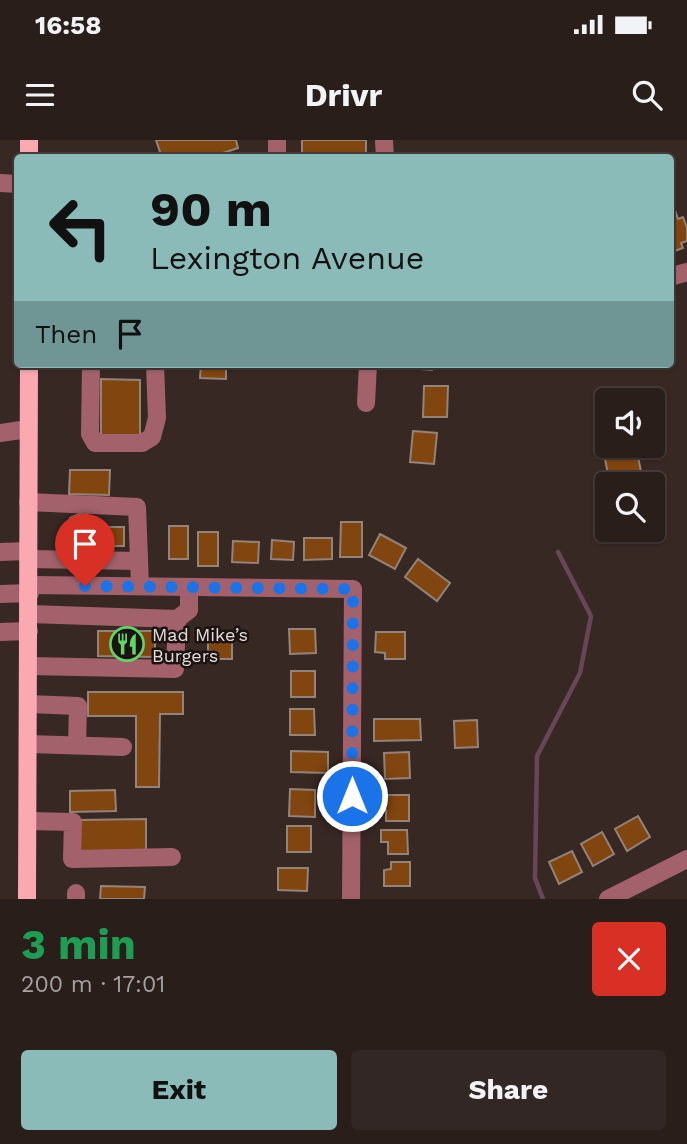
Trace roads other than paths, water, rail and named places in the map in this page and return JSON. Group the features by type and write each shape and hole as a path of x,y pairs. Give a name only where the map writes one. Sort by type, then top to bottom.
{"main road":[{"path":"27,899 29,368"}],"street":[{"path":"91,368 90,434 95,443 142,443 152,437 157,418 155,368"},
{"path":"366,402 368,368"},
{"path":"0,433 28,429"},
{"path":"28,502 137,507 140,586"},
{"path":"0,552 139,561"},
{"path":"0,594 30,589 140,586 353,589 351,899"},
{"path":"0,632 29,622 177,619 189,610 189,587"},
{"path":"29,667 175,669 177,619"},
{"path":"29,704 78,706 77,745"},
{"path":"29,744 123,747"},
{"path":"28,821 72,822 72,859 172,857"},
{"path":"608,899 687,859"}],"waterway":[{"path":"543,899 535,878 537,756 580,673 591,616 558,552"}],"place":[{"name":"Mad Mike’s Burgers","path":"127,644"}]}
